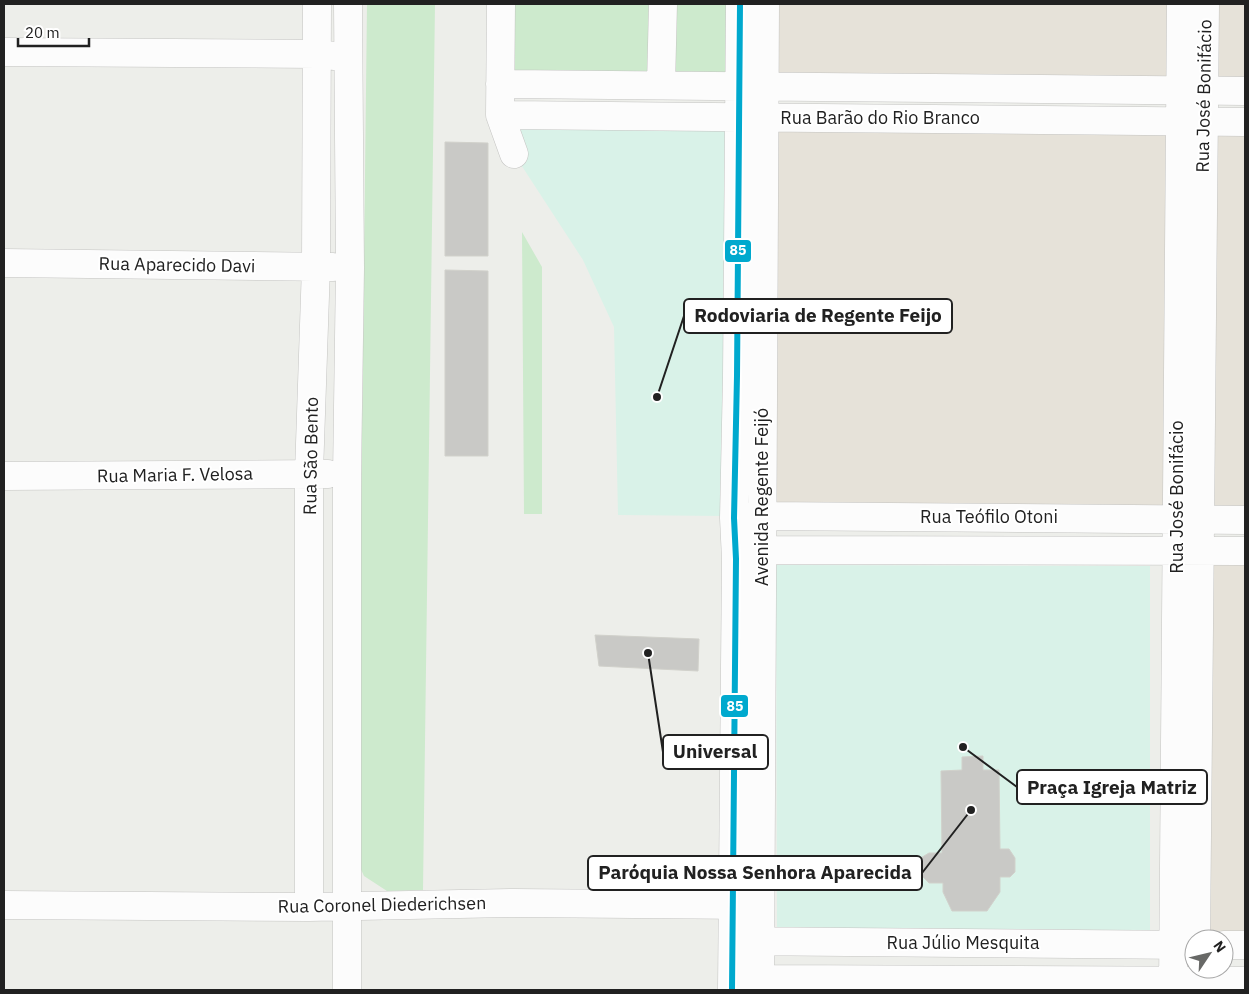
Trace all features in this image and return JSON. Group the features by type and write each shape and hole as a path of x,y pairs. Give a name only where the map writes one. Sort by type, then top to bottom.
{"street":[{"name":"Rua São Bento","path":"309,907 309,473 316,266 318,4"},
{"name":"Rua São Bento","path":"348,4 350,268 347,476 348,990"},
{"path":"501,4 507,84"},
{"path":"507,84 515,4"},
{"path":"662,85 663,4"},
{"name":"Avenida Regente Feijó","path":"740,4 752,86 750,377 762,516 749,550 735,677 748,768 760,905 760,984"},
{"name":"Avenida Regente Feijó","path":"752,86 765,4"},
{"name":"Rua José Bonifácio","path":"1181,4 1192,90 1188,519 1188,929"},
{"name":"Rua José Bonifácio","path":"1192,90 1205,4"},
{"path":"4,52 317,54 347,57"},
{"name":"Rua Barão do Rio Branco","path":"1245,91 507,84 507,115 1245,122"},
{"name":"Rua Aparecido Davi","path":"4,263 316,266 350,268"},
{"name":"Avenida Regente Feijó","path":"733,984 733,904 748,768 762,678 749,550 734,518 750,377"},
{"name":"Rua Maria F. Velosa","path":"4,476 309,473 347,476"},
{"name":"Rua Teófilo Otoni","path":"734,518 762,516 1245,520"},
{"name":"Rua Teófilo Otoni","path":"749,550 1245,552"},
{"path":"310,609 347,610"},
{"path":"735,677 762,678"},
{"name":"Rua Coronel Diederichsen","path":"4,905 309,907 514,903 760,905"},
{"name":"Rua Júlio Mesquita","path":"733,941 1184,943"},
{"path":"961,943 963,980"},
{"name":"Rua Júlio Mesquita","path":"733,984 963,980 1245,981"}],"shaded area":[{"path":"765,4 1181,4 1181,89 764,86"},
{"path":"1205,4 1245,4 1245,91 1204,91"},
{"path":"764,117 1180,120 1177,518 762,516"},
{"path":"1204,121 1245,122 1245,520 1200,519"},
{"path":"1200,551 1245,551 1245,945 1234,942 1234,929 1196,929"}],"green space":[{"path":"367,4 435,4 423,890 387,891 364,876 349,844 361,521"},
{"path":"515,4 740,4 740,86 514,84"},
{"path":"514,116 740,117 727,516 618,515 614,327 583,260 514,154"},
{"path":"522,232 542,267 542,514 524,514"},
{"path":"776,565 1150,566 1150,930 777,928"}],"building":[{"path":"445,142 488,143 488,256 445,256"},
{"path":"445,270 488,271 488,456 445,456"},
{"path":"595,635 699,639 698,671 599,666"},
{"path":"983,756 983,770 999,770 1000,849 1009,849 1015,858 1015,872 1010,877 1000,877 1000,892 987,911 952,911 943,892 943,883 929,883 919,873 919,859 929,853 942,853 941,771 962,770 962,757"}],"transit line":[{"name":"85","path":"732,990 736,559 734,518 740,4"}],"place":[{"name":"Rodoviaria de Regente Feijo","path":"657,397"},
{"name":"Universal","path":"648,653"},
{"name":"Praça Igreja Matriz","path":"963,747"},
{"name":"Paróquia Nossa Senhora Aparecida","path":"971,810"}]}
